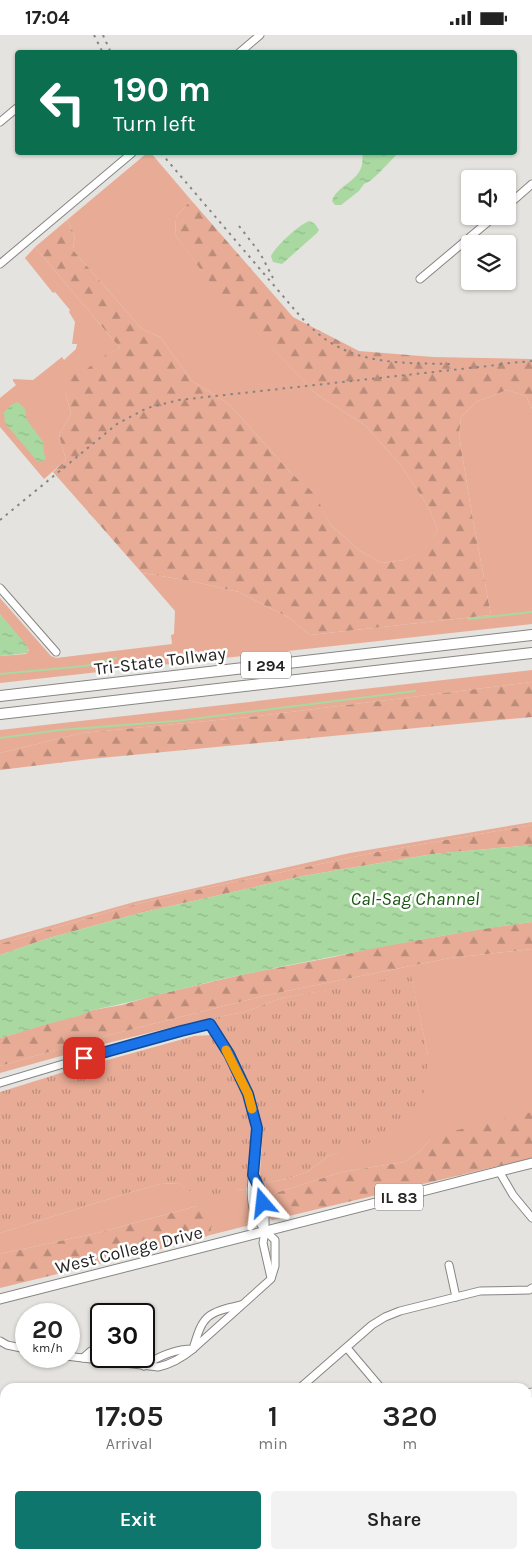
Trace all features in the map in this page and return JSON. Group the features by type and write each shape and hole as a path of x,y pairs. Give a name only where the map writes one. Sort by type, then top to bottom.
{"highway":[{"name":"Tri-State Tollway","path":"0,696 532,635"},
{"name":"Tri-State Tollway","path":"0,714 532,653"}],"main road":[{"name":"IL 83","path":"266,1232 532,1163"},
{"name":"West College Drive","path":"0,1299 266,1232"}],"street":[{"path":"243,50 260,35"},
{"path":"0,122 15,110"},
{"path":"0,264 130,155"},
{"path":"516,198 532,184"},
{"path":"420,279 484,225"},
{"path":"0,588 56,652"},
{"path":"0,1083 100,1053 210,1024 229,1054 248,1094 257,1128 253,1175 260,1190 265,1215 266,1232 263,1243 271,1279"},
{"path":"499,1171 513,1195 532,1217"},
{"path":"155,1360 183,1349 193,1349 271,1279 275,1266 275,1240 266,1232"},
{"path":"449,1265 456,1297"},
{"path":"305,1383 372,1325 385,1317 400,1311 480,1291 528,1291 532,1288"},
{"path":"193,1349 206,1318 220,1310 242,1305"},
{"path":"0,1341 15,1347"},
{"path":"347,1348 377,1383"},
{"path":"83,1358 90,1352"},
{"path":"80,1358 90,1359"}],"green space":[{"path":"145,155 153,155 191,200 175,218 176,236 212,284 316,394 365,425 399,463 429,508 438,530 424,550 404,560 382,563 360,551 331,525 313,493 291,473 229,404 192,381 160,337 142,329 73,250 75,235 67,220"},
{"path":"191,200 293,317 359,351 433,357 532,359 532,409 526,396 507,390 476,402 461,417 459,435 491,615 310,635 288,617 239,592 191,581 142,573 53,472 66,460 59,435 71,414 65,391 70,374 87,369 100,358 120,348 35,247 67,220 75,235 73,250 142,329 160,337 192,381 229,404 291,473 314,493 331,525 360,551 382,563 404,560 424,549 438,530 429,508 399,463 365,425 316,394 212,285 176,236 175,218"},
{"path":"35,247 120,348 91,367 65,391 71,414 59,435 66,460 44,479 0,427 0,398 16,385 13,379 33,380 62,357 64,360 76,349 77,344 72,344 75,322 69,312 70,310 55,292 53,293 25,258"},
{"path":"507,390 526,396 532,409 532,624 0,683 0,656 26,654 29,650 0,614 0,598 51,656 56,658 172,644 171,635 174,634 175,611 142,573 191,581 239,592 288,617 310,635 491,615 459,435 461,417 476,402"},
{"path":"532,670 532,682 249,717 82,733 0,753 0,730"},
{"path":"532,682 532,717 90,759 0,770 0,753 82,733 249,717"},
{"path":"532,822 532,825 377,852 178,894 122,908 0,944 0,940 134,902 350,853"},
{"path":"532,825 532,845 433,854 303,876 140,913 49,938 0,955 0,944 122,908 178,894 377,852"},
{"path":"532,922 532,949 450,958 267,995 94,1039 0,1066 0,1038 93,1010 122,1005 245,974 372,948"},
{"path":"532,949 532,1113 429,1141 418,1153 404,1162 342,1172 263,1197 260,1184 286,1179 307,1172 330,1155 354,1147 428,1055 411,976 282,998 244,1012 193,1022 104,1044 0,1073 0,1066 94,1039 267,995 450,958"},
{"path":"411,975 428,1055 425,1088 415,1120 400,1134 330,1155 307,1172 286,1179 260,1184 262,1134 255,1103 244,1074 213,1018 244,1012 282,998"},
{"path":"211,1035 233,1072 247,1108 251,1126 252,1145 246,1189 203,1196 193,1193 178,1183 161,1184 0,1233 0,1092 194,1036"},
{"path":"532,1112 532,1158 272,1220 268,1216 263,1197 342,1172 404,1162 418,1153 429,1141 445,1133"},
{"path":"178,1183 191,1192 246,1189 247,1201 253,1220 250,1225 210,1235 212,1225 197,1206 97,1233 0,1254 0,1233 128,1193 161,1184"},
{"path":"197,1206 208,1210 212,1225 210,1235 197,1240 0,1288 0,1254 97,1233"}],"water":[{"path":"363,155 396,155 379,173 364,184 359,191 341,205 335,205 332,201 334,196 359,173"},
{"path":"310,221 319,230 317,233 282,264 273,262 271,256 277,247 294,231"},
{"path":"18,402 25,409 27,420 43,442 46,459 43,461 37,461 5,423 4,412 11,405"},
{"path":"0,614 28,647 28,653 0,656"},
{"name":"Cal-Sag Channel","path":"532,845 532,922 424,939 227,978 93,1010 76,1017 0,1038 0,955 49,938 140,913 303,876 433,854"}],"waterway":[{"path":"468,619 532,612"},
{"path":"0,674 85,666 116,658"},
{"path":"0,738 60,730 176,721 415,691"}],"railway":[{"path":"94,35 102,50"},
{"path":"103,35 110,50"},
{"path":"163,155 301,317 330,342 345,350 379,360 450,364"},
{"path":"239,226 260,253 273,278"},
{"path":"500,364 532,361"},
{"path":"0,520 117,424 147,408 179,400 506,364"}],"slow traffic":[{"path":"226,1050 248,1094 252,1109"}],"route":[{"path":"84,1058 210,1024 229,1054 248,1094 257,1128 253,1175 260,1190 263,1203"}]}
